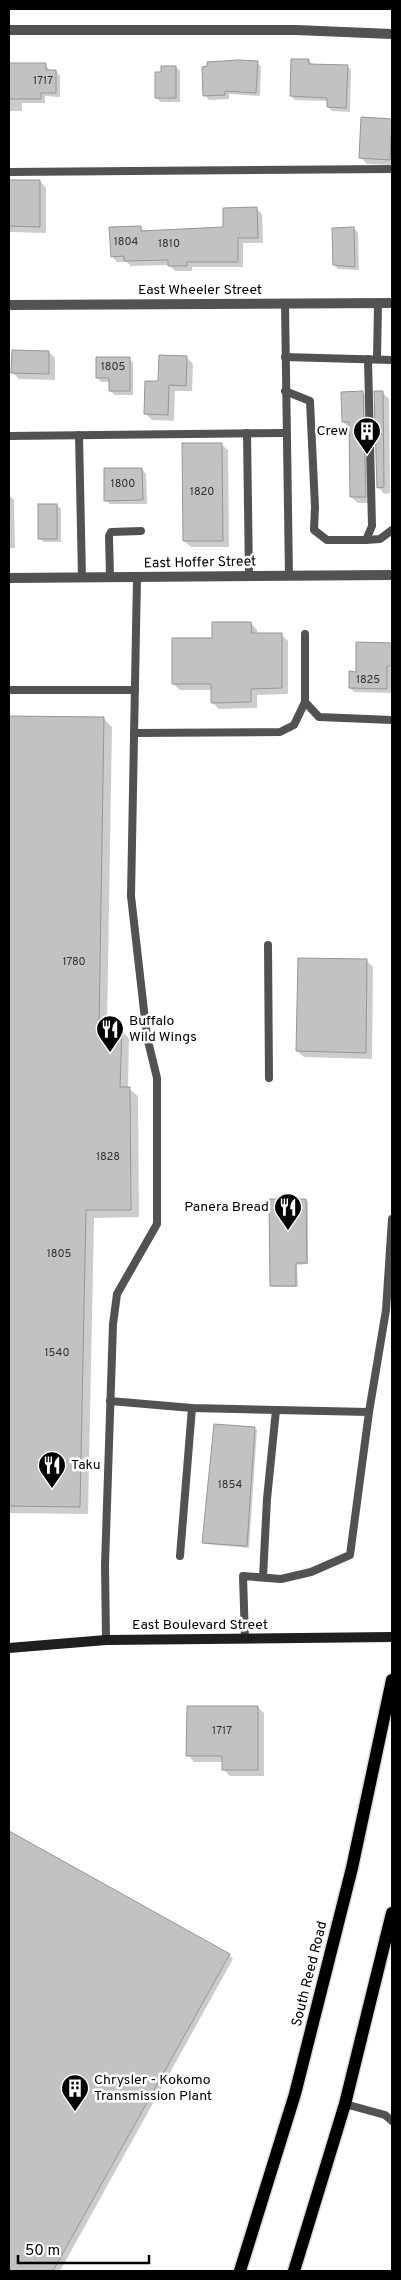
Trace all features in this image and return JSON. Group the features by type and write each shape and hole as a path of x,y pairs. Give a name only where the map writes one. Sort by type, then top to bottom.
{"main road":[{"name":"East Boulevard Street","path":"9,1648 106,1640 392,1637"},
{"name":"South Reed Road","path":"240,2271 295,2094 352,1868 392,1680"},
{"path":"294,2271 346,2104 392,1913"}],"street":[{"path":"9,30 296,30 392,34"},
{"name":"East Wheeler Street","path":"9,305 392,303"},
{"name":"East Hoffer Street","path":"9,578 392,575"}],"lane":[{"path":"9,172 392,170"},
{"path":"285,304 285,433 289,576"},
{"path":"366,540 372,526 372,359 378,304"},
{"path":"285,357 392,360"},
{"path":"285,391 310,401 315,507 314,530 327,540 380,540 392,530"},
{"path":"247,433 249,576"},
{"path":"9,436 285,433"},
{"path":"79,435 82,578"},
{"path":"110,577 109,536 112,532 141,531"},
{"path":"106,1640 105,1565 113,1324 117,1294 156,1224 156,1078 147,1036 131,896 137,578"},
{"path":"134,733 280,732 294,725 305,702 305,634"},
{"path":"9,690 135,690"},
{"path":"305,702 319,717 392,720"},
{"path":"268,944 269,1078"},
{"path":"245,1639 243,1576 281,1579 311,1572 350,1555 369,1412 386,1310 392,1219"},
{"path":"110,1401 192,1408 369,1412"},
{"path":"180,1556 192,1408"},
{"path":"263,1578 267,1499 276,1410"},
{"path":"346,2104 385,2116 392,2121"}],"building":[{"path":"291,59 309,59 309,64 348,65 346,108 327,107 327,98 290,96"},
{"path":"258,61 256,93 225,91 225,95 203,96 202,67 207,66 207,62"},
{"path":"9,63 46,63 46,70 56,70 56,93 41,93 41,99 9,99"},
{"path":"161,66 176,66 176,98 155,98 155,72 161,72"},
{"path":"361,117 392,119 390,160 359,158"},
{"path":"9,180 40,180 40,227 9,226"},
{"path":"257,207 258,238 238,238 238,262 187,262 187,266 168,266 168,260 124,261 124,256 111,257 109,227 141,226 141,231 223,227 223,208"},
{"path":"354,227 355,267 333,265 332,228"},
{"path":"12,350 49,351 49,374 11,373"},
{"path":"159,355 187,356 186,386 169,385 168,415 144,414 145,381 158,381"},
{"path":"96,357 130,357 130,391 109,391 109,378 96,378"},
{"path":"363,391 366,497 350,497 349,422 342,422 341,392"},
{"path":"374,391 383,391 384,487 377,488"},
{"path":"182,443 222,443 223,541 183,541"},
{"path":"104,468 142,468 143,500 104,501"},
{"path":"38,504 57,504 57,539 38,539"},
{"path":"212,622 251,622 252,633 282,633 282,688 251,689 251,702 211,703 211,684 172,684 172,638 212,638"},
{"path":"356,642 392,643 392,666 387,666 387,689 349,688 349,671 356,672"},
{"path":"9,716 104,717 99,1028 122,1029 120,1087 130,1087 131,1210 86,1210 80,1507 9,1506"},
{"path":"298,958 367,959 366,1053 296,1051"},
{"name":"Panera Bread","path":"269,1199 306,1199 307,1263 296,1263 296,1286 270,1286"},
{"path":"214,1424 255,1427 247,1546 202,1543"},
{"path":"187,1706 258,1706 258,1770 222,1770 222,1756 186,1756"},
{"name":"Chrysler - Kokomo Transmission Plant","path":"9,1831 230,1954 53,2271 9,2271"}],"place":[{"name":"Crew","path":"367,455"},
{"name":"Buffalo Wild Wings","path":"110,1053"},
{"name":"Panera Bread","path":"288,1231"},
{"name":"Taku","path":"52,1489"},
{"name":"Chrysler - Kokomo Transmission Plant","path":"75,2112"}]}
